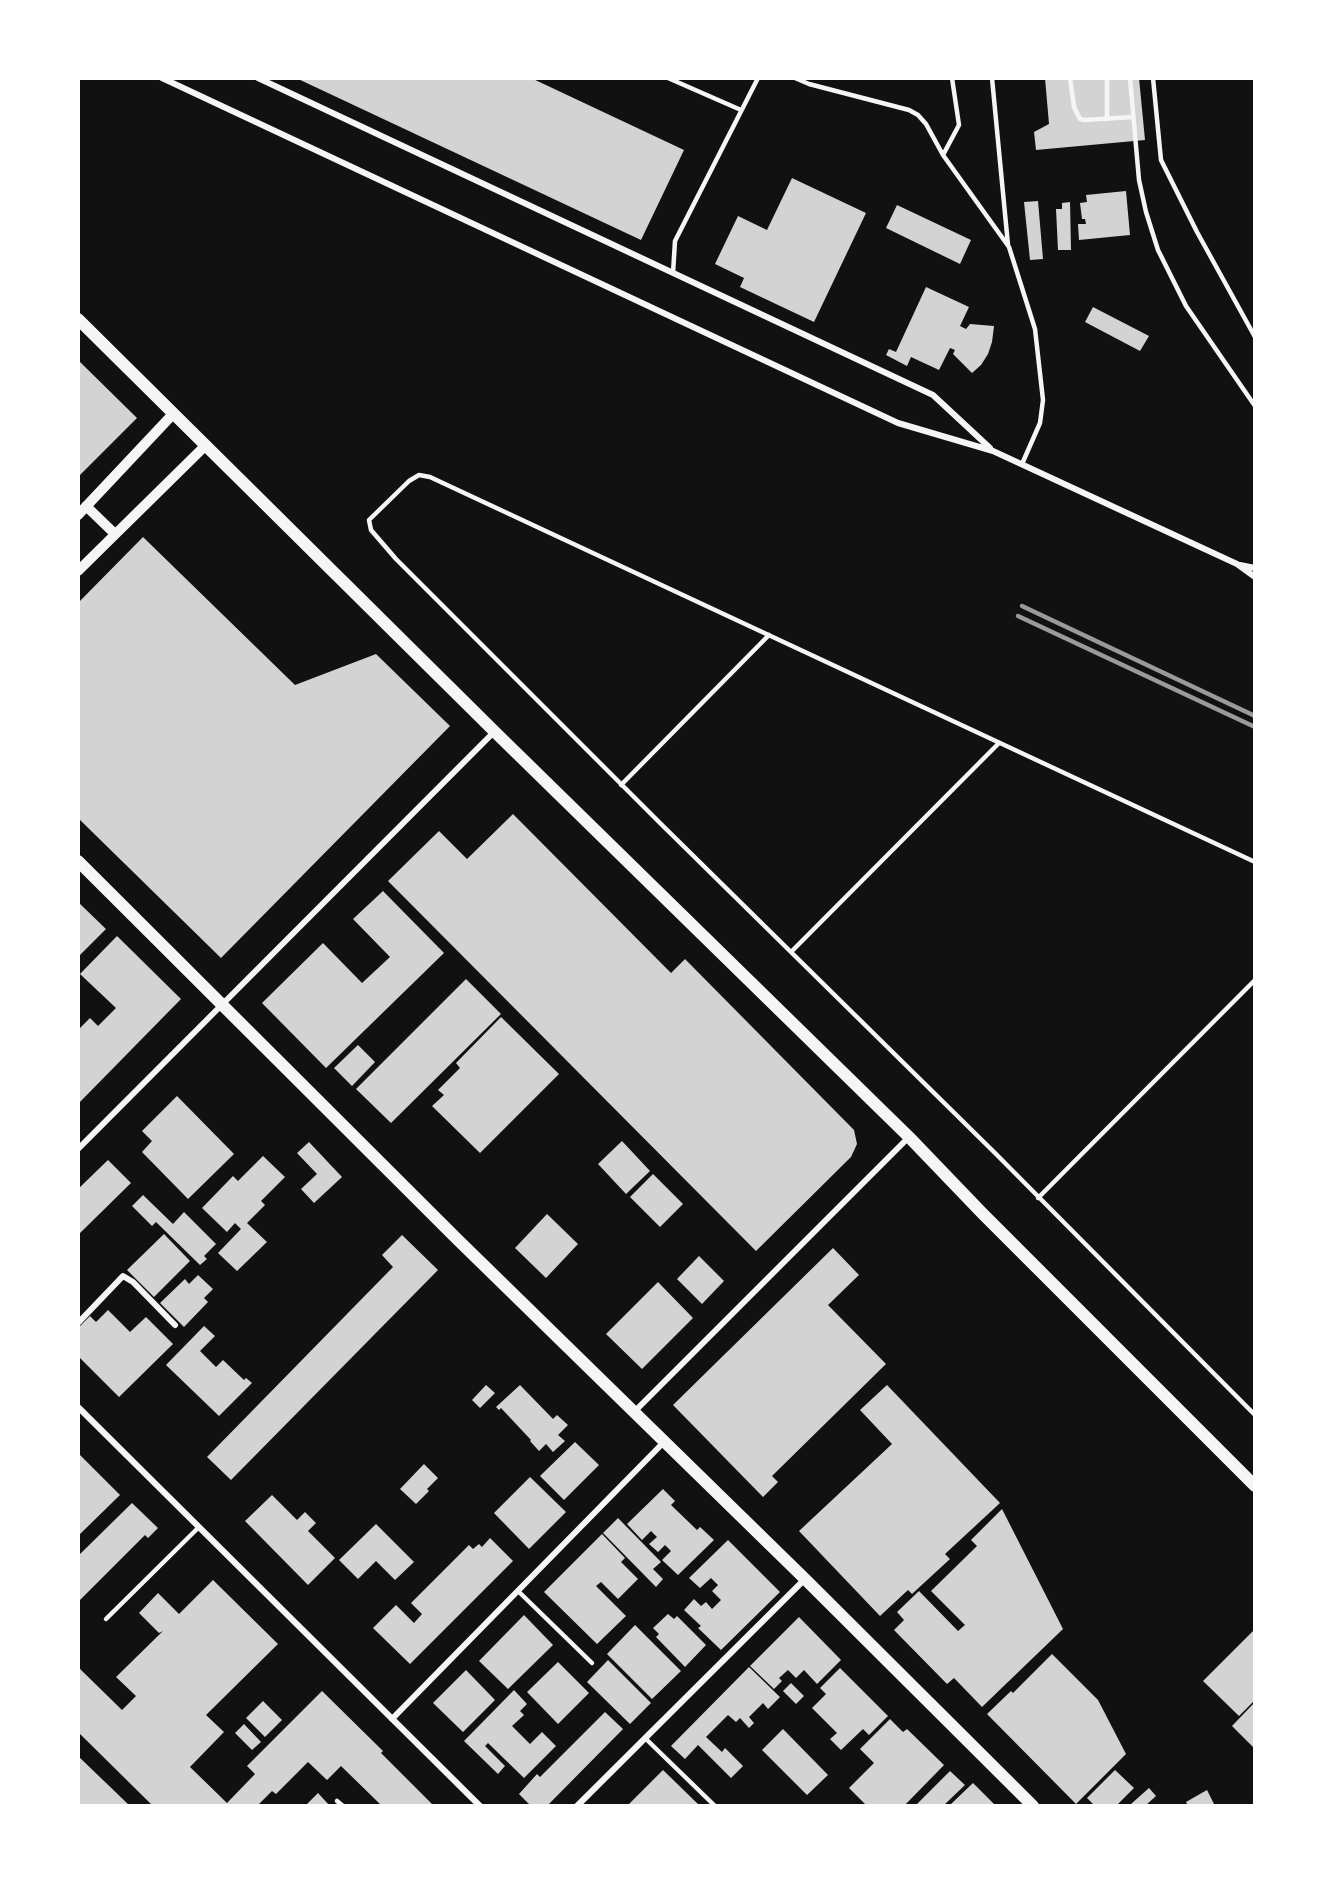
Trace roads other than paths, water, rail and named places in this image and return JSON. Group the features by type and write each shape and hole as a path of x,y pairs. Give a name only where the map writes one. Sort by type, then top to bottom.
{"main road":[{"path":"78,319 909,1137 982,1214 1255,1486"},
{"path":"78,861 457,1239 1034,1806"}],"street":[{"path":"162,78 898,423 993,451 1237,564 1255,577"},
{"path":"258,78 933,395 993,451"},
{"path":"116,534 82,510 173,414"},
{"path":"78,571 205,446"},
{"path":"1237,564 1255,568"},
{"path":"78,1149 495,732"},
{"path":"634,1412 909,1137"},
{"path":"78,1323 123,1276 133,1282 175,1325"},
{"path":"78,1407 480,1806"},
{"path":"392,1719 664,1442"},
{"path":"577,1806 805,1579"}],"lane":[{"path":"668,78 741,110"},
{"path":"673,273 675,241 758,78"},
{"path":"795,78 809,84 909,110 918,115 926,124 943,155 1009,247"},
{"path":"943,155 959,125 952,78"},
{"path":"992,78 1009,247 1035,329 1043,400 1040,423 1022,464"},
{"path":"1070,78 1074,107 1077,115 1084,120 1133,117"},
{"path":"1107,78 1107,119"},
{"path":"1130,78 1142,196 1158,250 1186,306 1255,406"},
{"path":"1153,78 1161,160 1197,232 1255,337"},
{"path":"1255,862 430,477 423,475 416,477 383,506 369,522 375,536 621,784 1255,1415"},
{"path":"621,784 769,635"},
{"path":"791,952 999,743"},
{"path":"1038,1198 1255,980"},
{"path":"106,1619 199,1527"},
{"path":"518,1591 592,1663"},
{"path":"645,1738 715,1806"},
{"path":"337,1801 343,1806"}],"railway":[{"path":"1022,606 1255,716"},
{"path":"1018,616 1255,727"}]}
